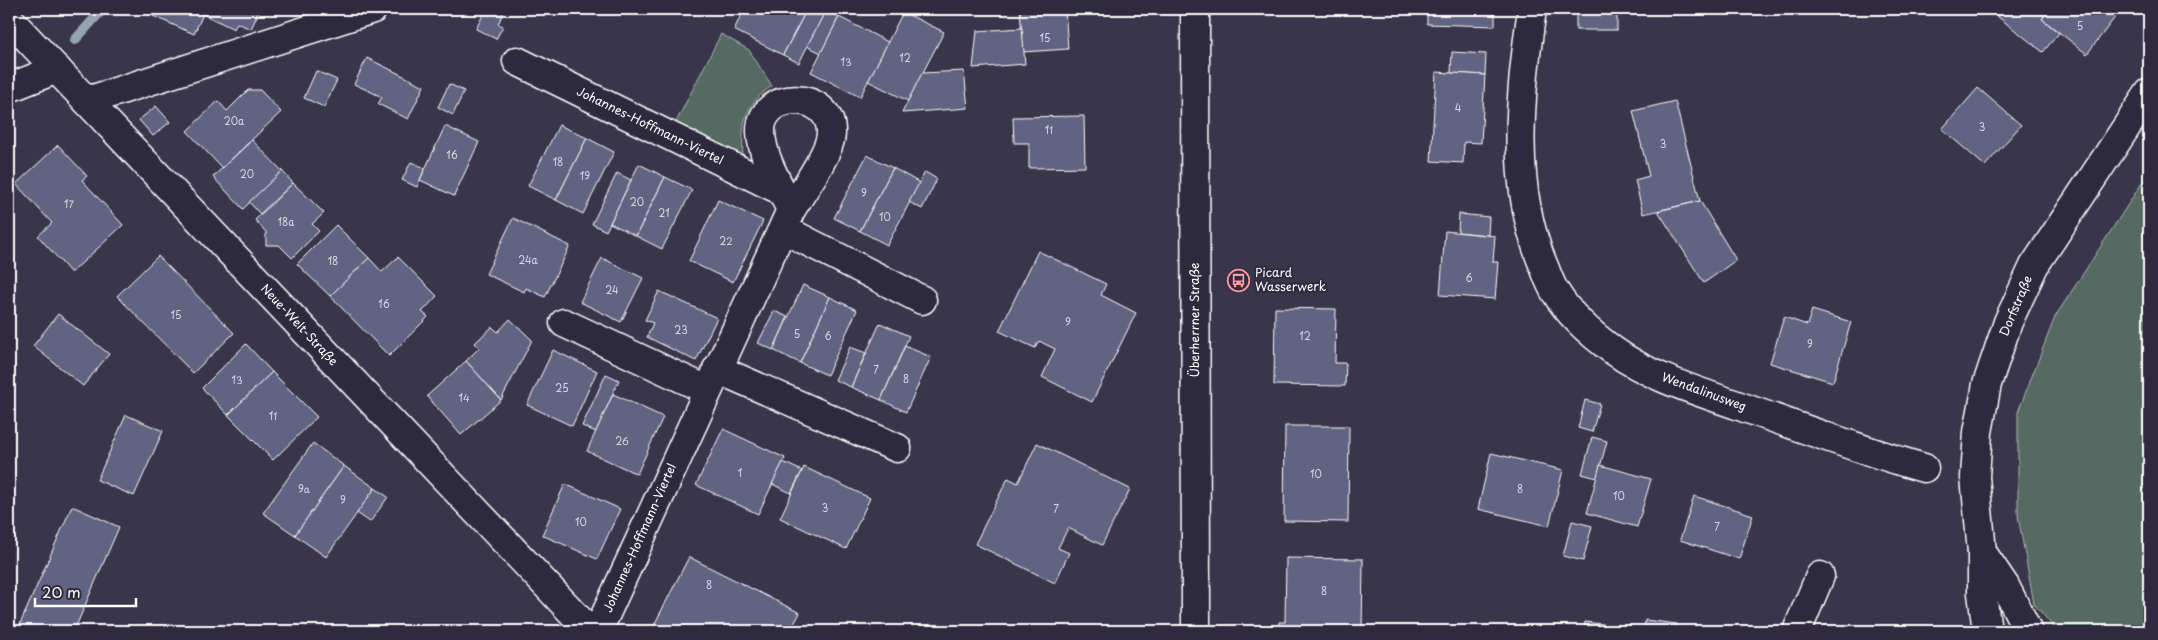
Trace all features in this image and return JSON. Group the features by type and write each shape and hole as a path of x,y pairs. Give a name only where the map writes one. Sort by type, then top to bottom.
{"street":[{"path":"87,100 373,9"},
{"name":"Überherrner Straße","path":"1195,9 1196,631"},
{"name":"Wendalinusweg","path":"1532,9 1523,92 1519,155 1524,203 1537,250 1555,292 1581,325 1615,352 1665,380 1869,453 1924,468"},
{"name":"Neue-Welt-Straße","path":"9,19 590,631"},
{"name":"Johannes-Hoffmann-Viertel","path":"517,61 785,210 922,300"},
{"path":"9,88 57,69"},
{"name":"Dorfstraße","path":"1987,631 1982,593 1982,552 1975,477 1978,432 1987,384 2008,322 2034,266 2149,93"},
{"name":"Johannes-Hoffmann-Viertel","path":"598,631 712,380 785,210"},
{"path":"564,324 896,448"},
{"name":"Dorfstraße","path":"1982,552 2005,586 2028,631"},
{"path":"1796,631 1820,576"}],"green space":[{"path":"721,34 749,50 772,86 762,93 749,109 744,126 743,158 675,124"},
{"path":"2149,172 2149,631 2057,631 2034,604 2018,516 2018,412 2055,317"}],"building":[{"path":"157,9 192,9 203,14 194,34 153,16"},
{"path":"192,9 260,9 251,29 237,23 234,29"},
{"path":"486,9 505,9 498,24 503,26 496,39 476,29"},
{"path":"744,9 803,9 806,11 783,55 734,30"},
{"path":"807,9 826,10 799,63 783,55"},
{"path":"1020,9 1065,9 1068,49 1023,52"},
{"path":"1427,9 1495,9 1495,26 1427,24"},
{"path":"1576,9 1617,9 1617,30 1576,30"},
{"path":"1988,9 2035,9 2044,16 2042,19 2059,33 2043,52"},
{"path":"2050,9 2106,9 2116,16 2087,54 2042,19"},
{"path":"826,10 839,17 821,53 807,46"},
{"path":"903,12 944,32 908,101 868,81"},
{"path":"839,17 888,42 860,97 811,72"},
{"path":"1022,28 1025,64 973,68 977,31"},
{"path":"1452,52 1486,54 1485,75 1451,73"},
{"path":"367,58 424,86 408,119 378,104 382,97 354,84"},
{"path":"316,71 337,80 324,107 304,98"},
{"path":"964,71 968,108 902,113 922,73"},
{"path":"1436,72 1485,75 1481,143 1464,142 1463,163 1431,161"},
{"path":"449,84 464,91 453,115 438,107"},
{"path":"1978,88 2021,125 1985,166 1942,129"},
{"path":"248,90 260,90 281,112 222,168 187,131 218,101 227,111"},
{"path":"1675,101 1700,201 1643,214 1635,180 1649,176 1633,111"},
{"path":"156,106 170,122 153,136 139,120"},
{"path":"1084,116 1085,167 1029,168 1029,143 1014,143 1013,117"},
{"path":"559,125 587,138 556,200 528,186"},
{"path":"445,126 479,142 454,196 420,180"},
{"path":"587,138 614,152 583,214 556,200"},
{"path":"252,140 282,171 243,209 213,177"},
{"path":"58,145 87,176 82,180 123,225 71,273 38,236 52,223 16,184"},
{"path":"867,155 893,168 860,231 834,218"},
{"path":"411,162 425,168 417,187 402,180"},
{"path":"639,164 665,177 636,236 610,223"},
{"path":"893,168 920,183 887,245 860,231"},
{"path":"282,171 293,183 260,214 249,202"},
{"path":"925,172 937,179 922,209 909,202"},
{"path":"617,173 631,180 606,231 592,224"},
{"path":"665,177 692,190 662,249 636,236"},
{"path":"293,183 324,213 312,224 319,231 292,258 279,245 266,245 266,232 255,220"},
{"path":"718,200 763,221 733,282 689,261"},
{"path":"1700,201 1736,260 1704,283 1658,211"},
{"path":"1459,214 1489,217 1488,235 1458,232"},
{"path":"513,218 570,246 545,297 526,288 524,292 486,274"},
{"path":"336,225 369,258 330,296 297,264"},
{"path":"1445,231 1495,236 1493,262 1498,262 1495,299 1440,295"},
{"path":"1038,251 1106,284 1101,295 1136,313 1092,402 1042,377 1055,349 1039,341 1035,348 999,331"},
{"path":"158,256 234,333 193,373 117,296"},
{"path":"398,257 437,296 422,312 428,317 389,356 330,296 369,258 382,272"},
{"path":"602,258 643,278 621,322 580,302"},
{"path":"803,285 830,297 800,363 773,350"},
{"path":"659,291 717,318 696,361 647,337 653,323 645,320"},
{"path":"830,297 857,310 827,375 800,363"},
{"path":"1275,308 1336,309 1335,363 1346,363 1345,386 1274,385"},
{"path":"1812,310 1851,322 1833,382 1770,363 1784,317 1807,325"},
{"path":"774,311 788,317 773,350 758,343"},
{"path":"58,314 109,354 83,386 33,346"},
{"path":"510,319 532,340 501,400 466,361 479,348 475,343 492,327 498,332"},
{"path":"880,323 909,336 881,400 851,387"},
{"path":"246,344 272,372 228,415 202,388"},
{"path":"905,346 931,357 906,412 881,400"},
{"path":"850,347 866,353 851,387 835,380"},
{"path":"553,350 597,371 572,426 527,405"},
{"path":"466,361 501,400 461,435 427,396"},
{"path":"272,372 317,417 273,460 228,415"},
{"path":"606,374 619,380 596,432 582,426"},
{"path":"613,394 663,417 637,474 587,451"},
{"path":"1585,400 1600,404 1592,432 1578,428"},
{"path":"126,415 163,431 134,496 97,480"},
{"path":"1285,426 1349,426 1348,522 1284,521"},
{"path":"723,429 785,458 758,514 696,485"},
{"path":"1592,437 1607,441 1597,478 1582,474"},
{"path":"313,443 344,466 295,535 263,513"},
{"path":"1037,443 1130,489 1102,545 1068,528 1058,548 1069,553 1055,583 975,544 1008,478 1018,483"},
{"path":"1491,453 1563,470 1549,526 1478,509"},
{"path":"783,462 802,471 791,493 772,484"},
{"path":"1600,465 1651,479 1637,527 1587,513"},
{"path":"344,466 375,488 326,557 295,535"},
{"path":"804,467 870,498 846,549 780,518"},
{"path":"565,484 620,509 597,559 542,535"},
{"path":"375,488 388,497 370,522 357,513"},
{"path":"1694,496 1753,515 1739,559 1680,540"},
{"path":"72,506 119,527 74,631 17,631"},
{"path":"1572,521 1592,526 1583,561 1563,556"},
{"path":"689,557 800,613 790,631 651,631"},
{"path":"1286,558 1363,559 1362,631 1279,631 1279,622 1285,622"},
{"path":"1645,620 1677,624 1676,631 1644,631"},
{"path":"1585,622 1609,625 1609,631 1584,631"}],"waterway":[{"path":"75,40 103,9"}],"place":[{"name":"Picard Wasserwerk","path":"1239,280"}]}
